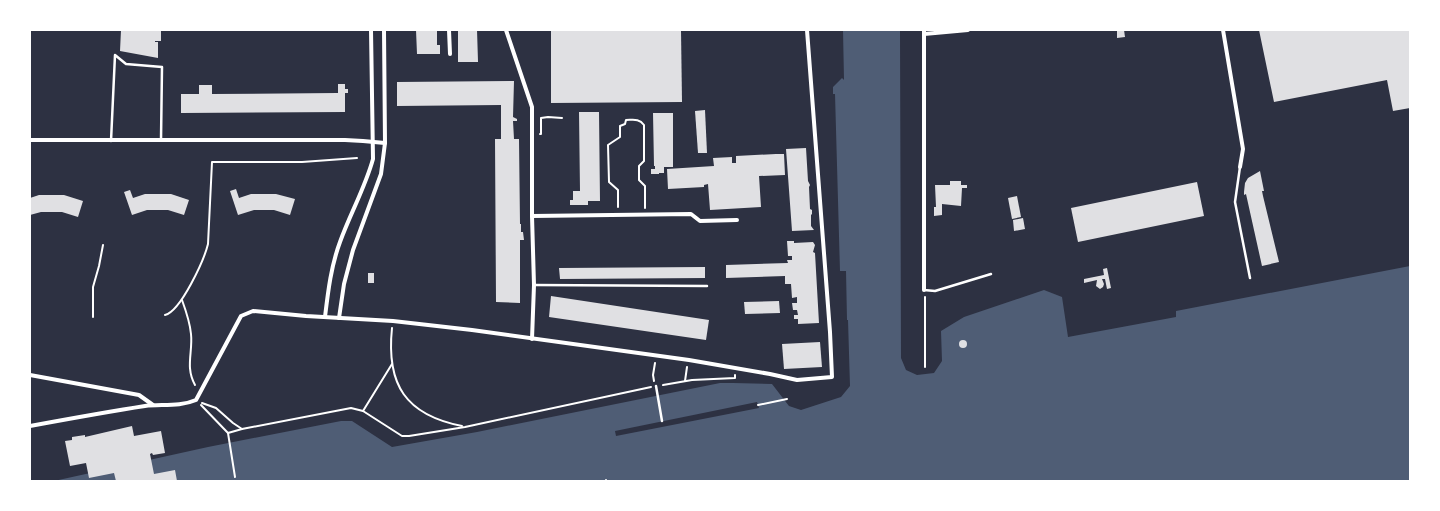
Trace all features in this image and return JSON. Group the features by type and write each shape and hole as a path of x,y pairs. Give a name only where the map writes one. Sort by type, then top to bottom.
{"street":[{"path":"325,317 330,280 340,241 369,174 373,159 371,30"},
{"path":"339,318 344,284 352,250 381,174 385,143 384,30"},
{"path":"450,30 450,54"},
{"path":"506,30 532,107 532,216 534,285 532,339"},
{"path":"30,426 154,405 188,403 196,400 240,316 253,312 393,321 736,368 797,380 832,377 808,30"},
{"path":"924,290 924,32 968,30"},
{"path":"1223,30 1243,150 1240,167"},
{"path":"30,140 345,140 385,143"},
{"path":"532,216 691,214 700,221 737,220"},
{"path":"30,374 138,395 154,405"}],"lane":[{"path":"112,140 115,55 126,64 162,66 161,141"},
{"path":"1240,167 1235,202 1250,278"},
{"path":"924,290 935,291 991,274"},
{"path":"534,285 707,286"},
{"path":"656,386 662,422"}],"path":[{"path":"532,134 541,134 541,118 562,118"},
{"path":"618,214 618,190 608,182 608,145 620,137 620,126 625,124 626,120 638,119 644,125 644,161 639,166 639,180 645,186 646,214"},
{"path":"165,315 172,311 182,300 202,263 208,244 212,162 302,162 357,158"},
{"path":"93,317 92,287 99,266 103,245"},
{"path":"925,296 925,368"},
{"path":"182,300 189,318 192,335 189,356 190,370 194,382 201,391"},
{"path":"393,321 391,336 392,364 401,392 415,407 430,417 446,423 464,426"},
{"path":"364,411 392,364"},
{"path":"228,433 351,408 364,411 402,436 409,436 656,386 685,381 735,378 736,368"},
{"path":"685,381 687,370"},
{"path":"653,375 654,371"},
{"path":"758,405 787,399"},
{"path":"196,400 216,408 232,423 242,429"},
{"path":"196,400 228,433 235,477"}],"water":[{"path":"843,30 900,30 901,358 906,370 917,375 934,373 942,361 941,331 964,317 1044,290 1062,297 1068,337 1176,317 1176,311 1410,266 1410,481 54,481 208,447 341,421 352,421 392,447 477,432 720,383 772,384 789,406 801,410 841,397 850,386 846,271 840,271 835,94 833,94 833,87 842,78 844,80"}],"pier":[{"path":"757,402 759,408 616,436 615,431"}],"building":[{"path":"121,30 161,30 161,41 155,41 158,42 158,58 120,51"},
{"path":"416,30 437,30 437,45 440,45 440,54 417,54"},
{"path":"458,30 477,30 478,62 458,62"},
{"path":"551,30 681,30 682,102 551,103"},
{"path":"1117,30 1124,30 1125,37 1117,38"},
{"path":"1259,30 1410,30 1410,108 1393,111 1387,80 1274,102"},
{"path":"514,81 513,117 517,119 517,121 513,121 514,139 519,139 520,224 524,240 520,240 520,303 496,302 495,139 501,139 501,105 397,106 397,82"},
{"path":"338,84 345,84 345,89 348,89 348,93 345,93 345,112 181,113 181,94 199,94 199,85 212,85 212,94 338,93"},
{"path":"705,110 707,153 698,153 695,111"},
{"path":"579,112 599,112 600,201 588,201 588,205 570,205 570,200 573,200 573,191 580,191"},
{"path":"653,113 673,113 673,167 664,167 664,173 659,174 651,174 651,169 655,169"},
{"path":"806,148 808,181 810,185 810,209 812,210 811,226 814,230 792,231 786,149"},
{"path":"784,154 785,175 759,176 761,207 710,210 708,184 704,185 704,187 668,189 667,169 714,166 713,158 732,157 732,163 736,163 736,156"},
{"path":"1260,171 1264,191 1262,191 1263,196 1279,262 1262,266 1246,194 1244,195 1245,183 1248,178"},
{"path":"950,181 961,181 961,185 967,185 967,188 962,188 961,206 942,204 942,215 934,216 934,207 936,207 935,185 950,185"},
{"path":"1197,182 1204,216 1078,242 1071,208"},
{"path":"236,189 239,198 251,194 276,194 295,199 290,215 274,210 254,210 238,215 230,191"},
{"path":"130,190 133,198 145,194 171,194 189,200 184,215 168,210 147,210 132,215 124,192"},
{"path":"39,195 64,195 83,201 78,217 62,212 41,212 30,215 30,198"},
{"path":"1017,196 1021,217 1012,219 1008,198"},
{"path":"1023,218 1025,229 1014,231 1013,220"},
{"path":"787,241 794,241 794,243 813,242 815,245 813,252 815,253 819,323 798,324 798,319 794,319 794,315 798,315 797,310 793,310 792,303 797,303 797,297 792,298 791,284 785,284 785,276 726,278 726,265 788,263 787,260 792,260 792,256 788,256"},
{"path":"705,267 705,278 560,279 559,268"},
{"path":"1107,268 1111,288 1107,289 1105,279 1102,279 1104,284 1100,289 1096,286 1097,280 1084,283 1084,279 1104,275 1103,269"},
{"path":"368,273 374,273 374,283 368,283"},
{"path":"551,296 709,320 706,340 549,317"},
{"path":"779,301 780,313 745,314 744,302"},
{"path":"961,340 965,340 967,344 965,348 961,348 959,346 959,342"},
{"path":"820,342 822,367 784,369 782,344"},
{"path":"132,426 134,436 161,431 165,453 150,454 154,474 175,470 177,481 116,481 114,473 89,478 86,463 70,466 65,441 72,440 72,437 85,435 85,437"}]}
